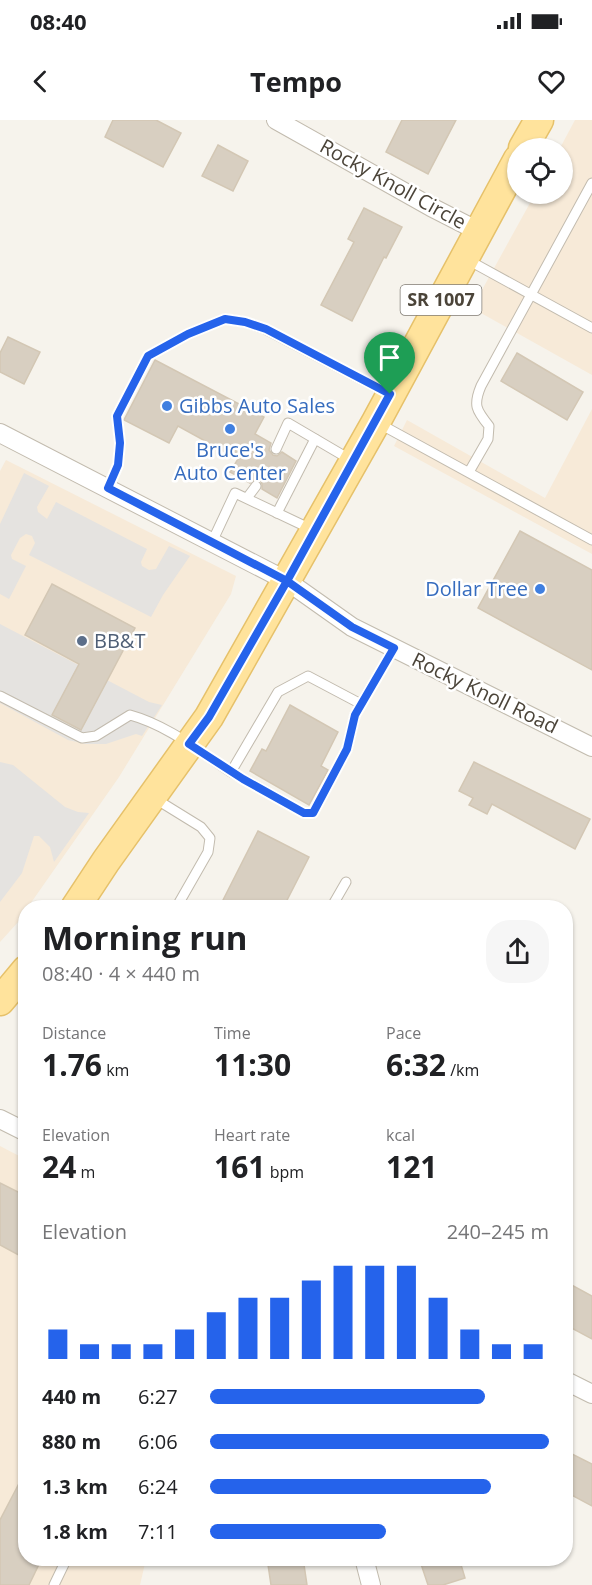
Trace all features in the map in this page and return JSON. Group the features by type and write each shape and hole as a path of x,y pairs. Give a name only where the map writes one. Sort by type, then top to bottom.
{"main road":[{"path":"529,138 539,120"},
{"name":"SR 1007","path":"89,900 153,797 209,717 376,422 507,179"},
{"path":"0,1001 18,980"}],"street":[{"name":"Rocky Knoll Circle","path":"276,120 478,231"},
{"path":"0,433 287,581"},
{"name":"Rocky Knoll Road","path":"287,581 352,627 592,747"},
{"path":"0,1119 18,1128"},
{"path":"573,1384 592,1394"},
{"path":"366,1566 371,1585"}],"lane":[{"path":"469,472 489,439 489,426 479,414 475,400 592,183"},
{"path":"463,257 592,328"},
{"path":"108,488 118,465 120,443 117,416 148,356 188,334 225,319 245,322 266,329 390,394"},
{"path":"376,422 592,540"},
{"path":"276,449 288,423 353,461"},
{"path":"277,513 315,439"},
{"path":"247,498 256,486"},
{"path":"212,542 235,492 314,531"},
{"path":"0,696 82,738 96,736 130,715 146,719 231,772 304,813 313,813 347,749 355,715 394,648"},
{"path":"231,772 278,692 298,680 308,676 361,704"},
{"path":"153,797 201,827 210,838 208,852 181,900"},
{"path":"336,900 346,882"},
{"path":"54,1585 63,1566"}],"shaded area":[{"path":"575,120 592,120 592,375 472,308 529,204 573,204 573,138 565,138"},
{"path":"592,409 592,554 394,446 407,420 545,498"},
{"path":"6,460 236,576 231,594 119,777 33,900 18,900 18,922 0,942 0,471"},
{"path":"24,473 49,486 37,507 38,512 47,519 56,502 147,549 141,562 142,566 149,570 156,569 169,546 190,556 151,617 29,555 35,543 32,536 26,534 20,538 11,555 12,559 26,566 9,599 0,594 0,524"},
{"path":"0,624 149,702 162,705 142,736 136,734 106,744 86,744 68,740 0,703"},
{"path":"0,762 13,765 65,807 89,813 54,862 50,847 39,836 34,836 22,873 0,902"},
{"path":"0,1146 18,1155 18,1566 144,1566 140,1585 0,1585"}],"building":[{"path":"113,120 156,120 181,133 163,167 105,137"},
{"path":"402,120 456,120 428,174 386,152"},
{"path":"218,145 248,161 233,191 202,176"},
{"path":"364,208 402,227 386,258 384,257 352,321 321,305 354,242 348,239"},
{"path":"8,337 40,352 24,384 0,372 0,353"},
{"path":"517,353 583,392 567,420 501,381"},
{"path":"155,360 264,417 255,434 271,443 269,450 273,455 277,456 282,452 296,461 277,498 262,489 260,480 250,483 230,472 238,459 178,426 169,443 124,420"},
{"name":"Dollar Tree","path":"520,531 592,570 592,670 478,608"},
{"path":"52,584 135,628 81,730 52,715 79,664 25,635"},
{"path":"290,705 338,732 321,766 328,770 309,805 250,771 262,749 266,751"},
{"path":"474,762 590,819 575,849 492,804 487,814 469,805 473,798 459,791"},
{"path":"258,831 309,857 287,900 223,900"},
{"path":"0,1183 18,1192 18,1255 0,1245"},
{"path":"573,1286 592,1296 592,1339 573,1329"},
{"path":"573,1454 592,1464 592,1506 573,1496"},
{"path":"18,1485 18,1566 38,1566 29,1585 0,1585 0,1520"},
{"path":"268,1566 304,1566 307,1585 271,1585"},
{"path":"422,1566 461,1566 465,1578 443,1585 428,1585"}],"place":[{"name":"Gibbs Auto Sales","path":"167,406"},
{"name":"Bruce's Auto Center","path":"230,429"},
{"name":"Dollar Tree","path":"540,589"},
{"name":"BB&T","path":"82,641"}],"route":[{"path":"390,394 266,329 245,322 225,319 188,334 148,356 117,416 120,443 118,465 108,488 287,581 209,717 189,744 243,779 304,813 313,813 334,775 347,749 355,715 394,648 352,627 287,581 390,394"}]}
